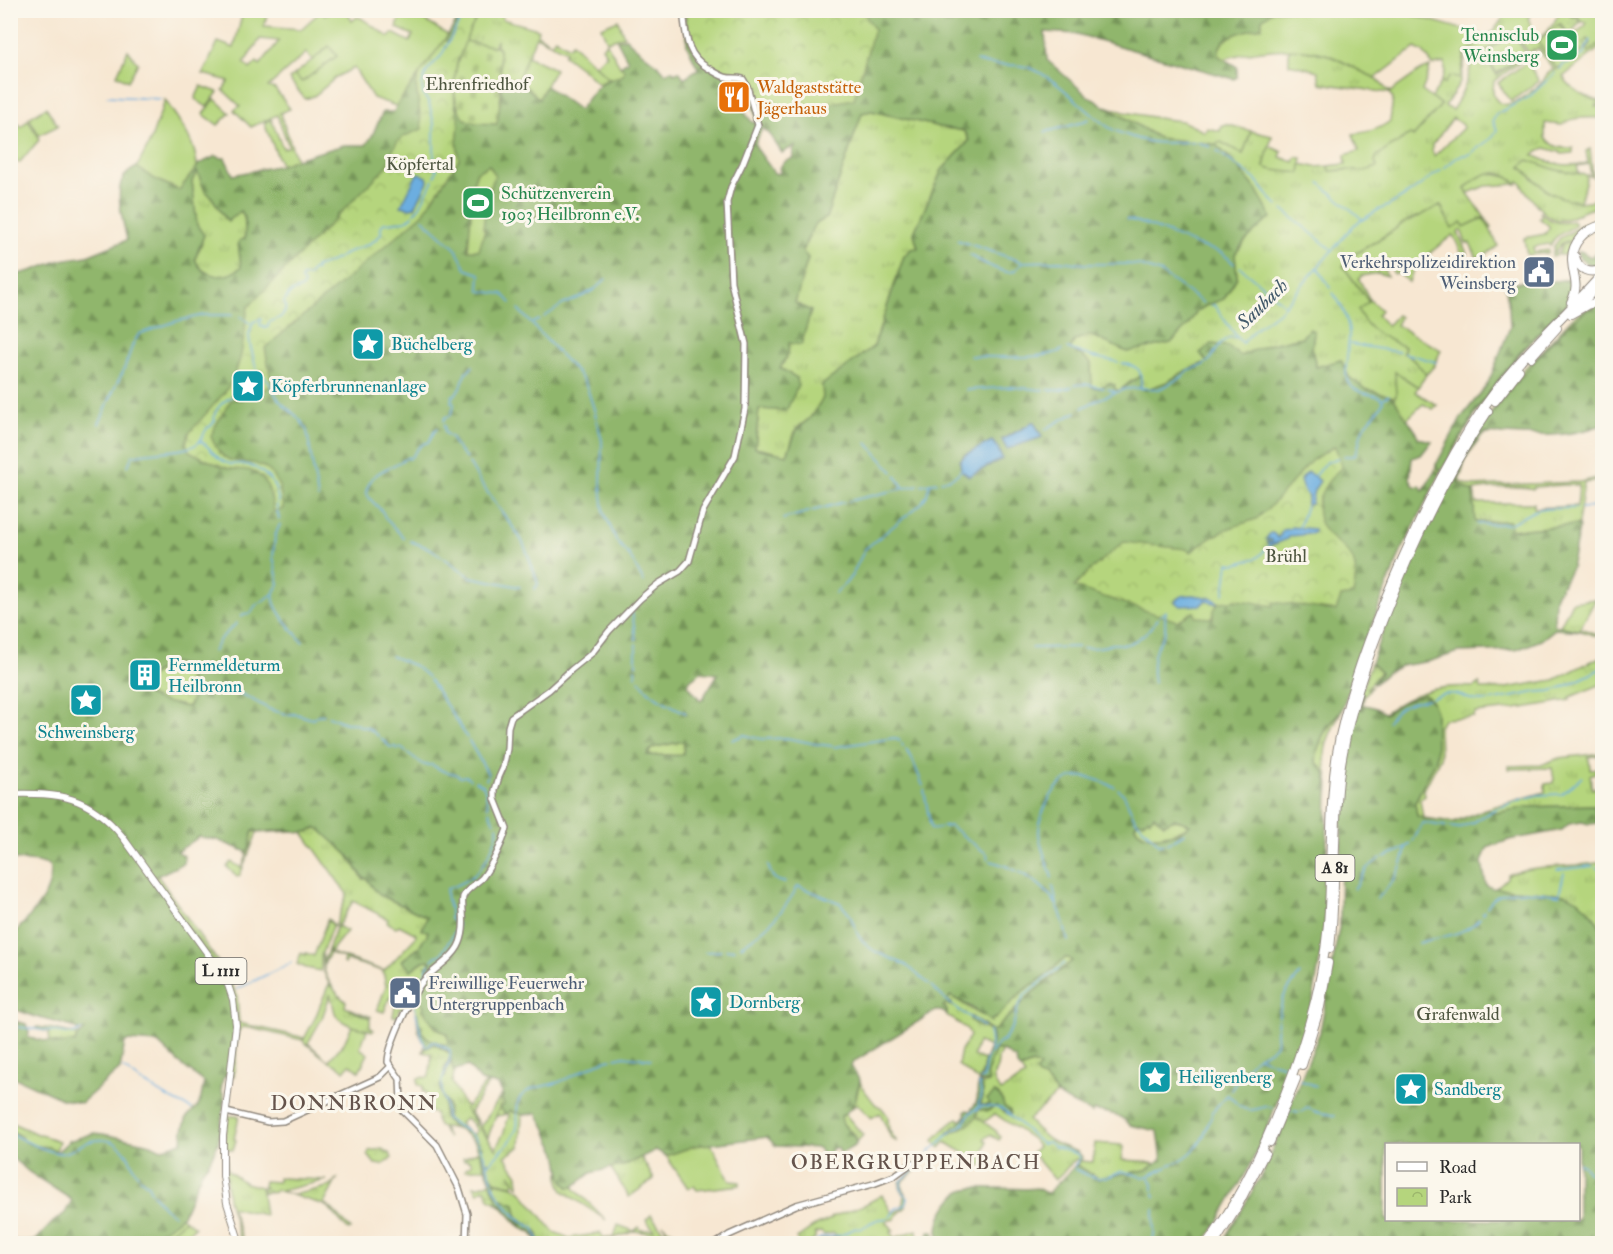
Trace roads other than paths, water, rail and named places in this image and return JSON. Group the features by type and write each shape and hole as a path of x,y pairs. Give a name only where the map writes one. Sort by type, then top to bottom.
{"highway":[{"path":"1569,312 1576,291 1572,258 1575,246 1587,232 1602,225"},
{"path":"1575,246 1575,258 1580,267 1590,272 1602,269"},
{"name":"A 81","path":"1214,1244 1242,1199 1274,1133 1302,1063 1320,1007 1333,924 1337,801 1342,759 1348,724 1385,614 1428,516 1470,438 1515,376 1602,274"},
{"name":"A 81","path":"1207,1244 1232,1207 1262,1148 1287,1090 1313,1012 1323,963 1328,917 1332,793 1338,747 1348,704 1367,645 1389,589 1419,522 1471,427 1499,387 1536,343 1602,282"},
{"path":"1569,312 1602,301"},
{"path":"1341,715 1348,704"},
{"path":"1329,780 1332,793"}],"main road":[{"name":"L 1111","path":"10,794 57,795 79,802 103,815 122,836 226,979 236,1013 235,1043 222,1147 223,1176 227,1203 240,1244"}],"street":[{"path":"466,1244 467,1214 462,1194 437,1144 402,1110 400,1079 388,1059 390,1048 417,989 426,978 451,957 459,945 463,933 462,900 464,894 481,879 507,829 495,799 495,790 505,759 511,717 549,690 592,653 640,599 658,584 680,571 689,561 703,511 735,456 745,409 746,344 731,279 726,202 758,125 743,79 724,77 695,59 687,42 683,10"},
{"path":"226,1112 268,1122 283,1121 380,1077 391,1066"},
{"path":"715,1244 729,1235 799,1204 894,1176 912,1163"}],"water":[{"path":"417,174 427,177 428,181 415,207 401,206"},
{"path":"1032,422 1042,437 1007,449 1002,440"},
{"path":"992,441 998,448 1002,459 969,476 961,470 960,461 965,455"},
{"path":"1308,472 1320,481 1314,490 1311,504 1306,505 1308,497 1300,480"},
{"path":"1291,527 1314,529 1314,532 1290,536 1288,539 1269,546 1267,541 1272,543 1272,540 1266,539 1270,533 1278,538 1282,530"},
{"path":"1193,595 1212,598 1218,602 1217,604 1206,600 1201,605 1181,606 1175,602 1180,597"}],"waterway":[{"path":"435,176 437,169 434,168 434,124 422,85 427,71 441,56 466,10"},
{"name":"Saubach","path":"1560,69 1564,64 1585,54 1591,40"},
{"path":"976,61 991,65 1028,67 1035,70 1062,88 1107,126 1122,134 1151,142 1192,142 1210,147"},
{"name":"Saubach","path":"1444,168 1459,156 1470,154 1493,137 1497,130 1493,121 1496,114 1529,97 1555,73"},
{"path":"107,96 143,98"},
{"path":"145,98 161,99"},
{"path":"1045,132 1089,119"},
{"path":"1217,151 1256,180 1278,206"},
{"name":"Saubach","path":"1082,408 1125,389 1159,389 1182,377 1188,370 1202,366 1210,360 1221,343 1230,337 1236,337 1243,343 1254,330 1281,310 1354,225 1411,192 1441,170"},
{"path":"414,213 433,180"},
{"path":"1320,183 1362,219"},
{"path":"1283,210 1331,249"},
{"path":"279,520 276,491 266,475 250,466 225,462 200,441 207,428 215,420 214,417 219,407 248,385 257,372 249,335 253,322 261,319 260,325 268,327 269,322 284,313 284,302 290,293 302,288 304,283 301,280 302,277 309,276 312,270 316,270 315,267 329,263 371,243 381,234 381,226 384,223 406,221 413,216"},
{"path":"423,219 456,249 466,269 480,274 480,291 503,294 511,303"},
{"path":"1126,219 1219,252 1234,264"},
{"path":"957,240 1023,262 1060,261 1138,265 1161,273 1203,303"},
{"path":"970,255 1006,272 1014,271 1022,263"},
{"path":"1240,267 1285,305"},
{"path":"1318,268 1330,288"},
{"path":"544,317 562,305 595,289 606,279"},
{"path":"1333,293 1344,311 1348,327 1346,373 1349,384 1359,391 1380,397 1383,401 1363,429 1354,456 1344,456"},
{"path":"1210,306 1214,305 1237,337"},
{"path":"518,309 586,385 602,441 601,486 604,512 617,542 629,555 644,582"},
{"path":"99,424 139,334 177,321 204,315 233,315"},
{"path":"240,316 251,324"},
{"path":"532,323 539,320"},
{"path":"1350,344 1399,352"},
{"path":"1067,348 1118,362"},
{"path":"970,356 1031,357 1062,350"},
{"path":"1404,353 1436,362"},
{"path":"1122,363 1139,370 1141,388"},
{"path":"444,421 445,417 450,416 454,406 451,402 453,395 462,384 466,371 467,373 473,366"},
{"path":"264,376 279,400 298,417 307,431 318,498"},
{"path":"1075,385 1085,384 1104,388"},
{"path":"966,390 1012,387 1043,390"},
{"path":"1048,390 1072,387"},
{"name":"Saubach","path":"1108,389 1115,392"},
{"path":"1382,399 1389,395"},
{"name":"Saubach","path":"1045,430 1076,412"},
{"path":"444,425 445,433 452,438 466,459"},
{"path":"404,538 366,492 377,474 412,457 419,447 429,442 437,429"},
{"path":"128,466 132,456 179,450 200,441"},
{"path":"867,443 893,472"},
{"path":"1314,476 1327,462 1338,458"},
{"path":"469,463 522,541 537,580 538,584 535,589"},
{"path":"941,481 955,476 961,470"},
{"path":"896,476 904,488"},
{"path":"921,485 937,482"},
{"path":"835,593 852,575 865,549 921,504 927,495 930,483"},
{"path":"849,501 918,485"},
{"path":"783,519 844,502"},
{"path":"1299,528 1306,505"},
{"path":"1581,508 1602,507"},
{"path":"1477,524 1509,524 1540,509 1577,508"},
{"path":"280,524 275,536 273,557 279,584 274,591 273,598 283,618 303,642"},
{"path":"410,541 431,549 471,577 520,587"},
{"path":"1224,594 1228,563 1236,564 1257,558 1269,546"},
{"path":"241,617 251,613 255,606 273,594"},
{"path":"632,611 636,640"},
{"path":"1154,683 1154,657 1164,633 1166,611"},
{"path":"1160,616 1166,612"},
{"path":"1083,648 1098,648 1131,642 1144,634 1158,619"},
{"path":"213,652 220,639 237,623"},
{"path":"636,644 636,665"},
{"path":"1031,648 1078,647"},
{"path":"391,656 415,666 428,677"},
{"path":"1432,698 1456,694 1472,700 1486,701 1551,691 1602,668"},
{"path":"635,669 636,676"},
{"path":"430,680 467,738"},
{"path":"639,680 655,696 686,713"},
{"path":"232,690 269,709 288,715 297,714 313,719 318,715 324,715"},
{"path":"1388,722 1400,708 1428,699"},
{"path":"328,716 368,728 378,736"},
{"path":"732,740 744,735 762,739 787,738 832,746"},
{"path":"381,738 390,747 401,748 424,765 432,765 443,771 470,779"},
{"path":"834,747 894,738 900,741"},
{"path":"469,741 487,772 486,780"},
{"path":"906,750 911,756 923,786"},
{"path":"1052,878 1039,833 1045,808 1054,791 1067,779 1075,777 1095,779 1115,787"},
{"path":"1413,841 1423,823 1458,828 1519,800 1538,795 1562,794 1582,777"},
{"path":"475,781 483,785 488,807"},
{"path":"1118,789 1124,795 1135,819 1159,844 1168,843 1185,833"},
{"path":"924,790 931,829 950,826 987,854 988,859"},
{"path":"489,811 494,822"},
{"path":"432,960 441,955 457,928 457,924 450,919 447,889 467,880 477,872 493,845 497,826"},
{"path":"1384,857 1411,844"},
{"path":"1377,899 1396,876 1406,848"},
{"path":"1354,889 1367,868 1381,858"},
{"path":"991,861 1021,873 1047,892 1059,909 1068,941"},
{"path":"768,865 774,877 778,881 785,882"},
{"path":"1557,870 1593,866"},
{"path":"1596,868 1602,870"},
{"path":"1487,907 1492,900 1509,892 1530,891 1559,895 1564,873"},
{"path":"741,946 774,920 798,886 840,903 850,915 859,937 870,948 906,965 929,984"},
{"path":"1053,886 1057,905"},
{"path":"1419,943 1460,932 1480,918"},
{"path":"726,950 735,949"},
{"path":"705,952 721,951"},
{"path":"237,989 291,963"},
{"path":"1002,1042 1013,1026 1018,1007 1024,996 1065,963"},
{"path":"419,980 429,964"},
{"path":"1231,1091 1248,1065 1275,1046 1282,1001 1287,990 1300,974"},
{"path":"931,986 950,1004 984,1027"},
{"path":"414,1003 425,1046 433,1041 450,1050 449,1062 442,1080"},
{"path":"18,1027 73,1034 82,1030"},
{"path":"989,1031 990,1050"},
{"path":"980,1080 984,1077 988,1057 1001,1042"},
{"path":"615,1058 624,1056 651,1059"},
{"path":"1259,1057 1269,1061"},
{"path":"514,1134 517,1125 518,1102 524,1094 533,1089 559,1082 597,1063 611,1059"},
{"path":"1272,1062 1289,1067"},
{"path":"1596,1066 1602,1063"},
{"path":"123,1068 142,1082"},
{"path":"1300,1080 1316,1086"},
{"path":"442,1082 446,1118 467,1131 478,1142 492,1180"},
{"path":"144,1083 169,1098"},
{"path":"813,1244 820,1238 841,1235 888,1218 895,1209 905,1205 907,1198 901,1188 901,1181 922,1162 932,1149 949,1133 962,1125 970,1113 978,1108 981,1093 979,1084"},
{"path":"1169,1165 1194,1150 1213,1112 1228,1094"},
{"path":"1228,1096 1236,1103"},
{"path":"171,1099 192,1109"},
{"path":"1238,1105 1249,1110 1268,1106 1272,1108"},
{"path":"977,1110 981,1106 1004,1110 1042,1144 1048,1142 1055,1147 1078,1154 1080,1158 1074,1166"},
{"path":"1302,1112 1307,1108 1335,1116"},
{"path":"1289,1110 1299,1112"},
{"path":"10,1134 54,1152 64,1153 74,1149"},
{"path":"499,1153 513,1136"},
{"path":"77,1147 96,1140 116,1143 126,1153 138,1175"},
{"path":"487,1165 498,1154"},
{"path":"1580,1164 1590,1174 1602,1177"},
{"path":"1075,1169 1098,1178 1108,1177 1122,1171 1143,1177 1167,1167"},
{"path":"1149,1177 1153,1183 1153,1190"},
{"path":"140,1178 148,1185 151,1192"},
{"path":"493,1183 504,1203 522,1221 534,1228 542,1244"},
{"path":"1154,1193 1155,1197"},
{"path":"153,1194 164,1208 174,1215"},
{"path":"1151,1244 1154,1236 1154,1209"}],"place":[{"name":"Tennisclub Weinsberg","path":"1562,45"},
{"name":"Waldgaststätte Jägerhaus","path":"734,97"},
{"name":"Schützenverein 1903 Heilbronn e.V.","path":"478,203"},
{"name":"Verkehrspolizeidirektion Weinsberg","path":"1539,272"},
{"name":"Büchelberg","path":"368,344"},
{"name":"Köpferbrunnenanlage","path":"248,386"},
{"name":"Fernmeldeturm Heilbronn","path":"145,675"},
{"name":"Schweinsberg","path":"86,700"},
{"name":"Freiwillige Feuerwehr Untergruppenbach","path":"405,993"},
{"name":"Dornberg","path":"706,1002"},
{"name":"Heiligenberg","path":"1155,1077"},
{"name":"Sandberg","path":"1411,1089"}],"district":[{"name":"DONNBRONN","path":"354,1103"},
{"name":"OBERGRUPPENBACH","path":"916,1162"}],"park label":[{"name":"Ehrenfriedhof","path":"477,84"},
{"name":"Köpfertal","path":"420,164"},
{"name":"Brühl","path":"1286,556"},
{"name":"Grafenwald","path":"1458,1014"}]}
